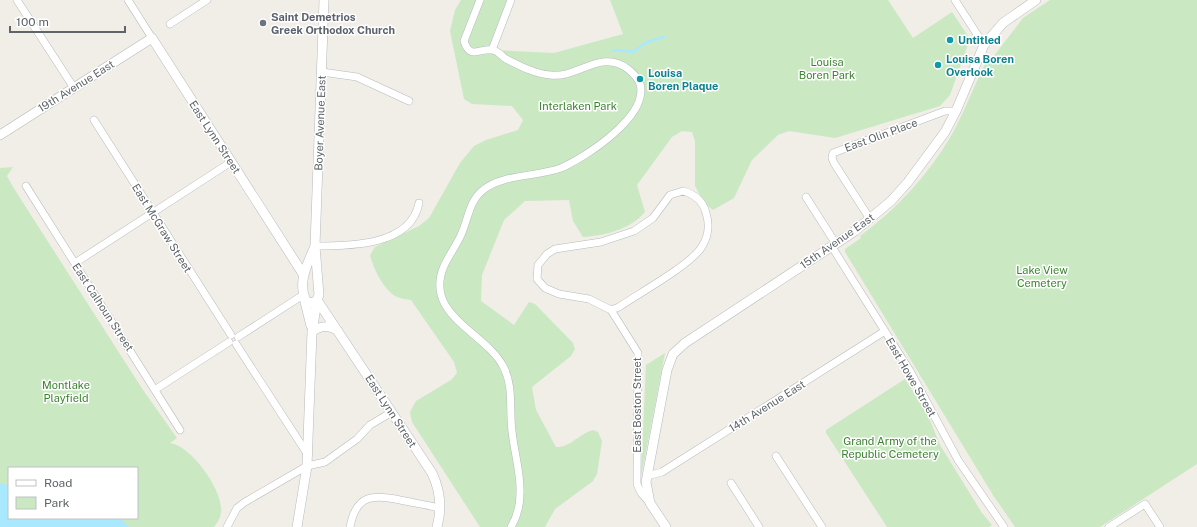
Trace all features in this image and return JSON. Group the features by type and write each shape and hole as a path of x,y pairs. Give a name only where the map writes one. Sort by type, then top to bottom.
{"street":[{"path":"16,0 74,88"},
{"name":"East Lynn Street","path":"128,0 304,274"},
{"path":"170,24 207,0"},
{"name":"Boyer Avenue East","path":"317,300 319,294 315,246 324,0"},
{"path":"480,0 464,41 468,49 472,52 492,50 526,68 552,76 562,75 598,62 607,61 621,65 634,74 640,83 641,90 637,104 630,118 621,128 587,154 561,168 541,174 499,182 482,190 474,199 462,234 441,274 439,289 446,306 464,327 487,345 497,356 508,376 512,431 520,493 518,510 511,527"},
{"path":"492,50 511,0"},
{"path":"955,0 984,45"},
{"name":"15th Avenue East","path":"673,354 685,344 870,220 908,182 944,132 956,111 984,45 1003,23 1036,0"},
{"name":"19th Avenue East","path":"0,134 152,38"},
{"path":"322,72 357,77 409,101"},
{"name":"East Olin Place","path":"870,220 834,163 832,158 834,153 945,111 956,111"},
{"name":"East McGraw Street","path":"94,120 233,340 308,455"},
{"path":"75,263 153,214 231,162"},
{"name":"East Calhoun Street","path":"26,186 156,389 180,430"},
{"path":"683,191 696,197 705,210 708,224 707,236 699,251 680,266 612,310 589,299 559,294 545,288 539,282 536,274 541,260 547,254 556,249 601,242 634,231 653,218 674,193 683,191"},
{"name":"East Howe Street","path":"806,197 910,371 958,460 1000,526"},
{"path":"315,246 348,247 372,242 388,236 407,227 417,212 419,203"},
{"name":"Boyer Avenue East","path":"304,274 315,246"},
{"path":"312,332 304,296 304,274 311,269 318,273"},
{"path":"156,389 304,296"},
{"path":"297,527 308,466 312,332 317,300 309,302 304,296"},
{"name":"East Lynn Street","path":"317,300 432,473 438,488 440,508 437,527"},
{"name":"East Boston Street","path":"612,310 638,353 637,484 641,494 650,503"},
{"path":"312,332 317,328 326,326 333,328 341,334"},
{"name":"14th Avenue East","path":"647,476 662,472 885,331"},
{"name":"East Boston Street","path":"663,526 650,503 646,489 647,476 667,370 673,354"},
{"path":"227,527 237,508 245,502 308,466 325,462 357,439 370,424 392,412"},
{"path":"776,456 822,527"},
{"path":"731,484 759,527"},
{"path":"350,527 356,507 370,497 382,496 440,508"},
{"path":"1109,527 1145,504 1160,527"}],"green space":[{"path":"461,0 511,0 493,50 554,53 623,34 610,0 888,0 913,38 952,12 970,39 950,95 940,106 835,138 789,131 778,135 752,160 734,198 713,210 704,203 695,186 695,141 692,132 682,131 672,137 637,185 645,212 625,227 600,235 583,237 573,221 569,200 525,201 504,220 482,275 481,301 514,325 529,302 535,304 573,343 575,349 571,356 532,387 536,410 556,447 566,445 593,430 598,432 602,441 597,474 593,481 555,509 545,527 480,527 412,422 410,412 416,401 451,380 457,373 454,362 411,300 395,296 384,285 375,270 370,255 375,247 419,226 429,218 460,163 474,146 486,140 518,130 523,120 512,106 472,104 464,99 450,31 455,10"},
{"name":"Lake View Cemetery","path":"1050,0 1197,0 1197,464 1100,527 1015,527 993,495 845,252 845,249 861,238 860,236 874,226 899,203 922,178 951,136 985,64 990,61 1023,18"},
{"name":"Montlake Playfield","path":"13,167 7,176 13,187 143,390 177,438 170,443 179,446 188,452 205,471 212,482 221,504 221,513 214,527 0,527 0,168"},
{"path":"665,353 641,477 646,365"},
{"name":"Grand Army of the Republic Cemetery","path":"905,379 927,413 940,445 982,513 992,525 989,527 887,527 826,433 826,430"}],"water":[{"path":"0,483 8,486 8,519 121,519 129,527 0,527"}],"waterway":[{"path":"612,51 618,50 633,52 647,42 664,37"}],"place":[{"name":"Saint Demetrios Greek Orthodox Church","path":"263,23"},
{"name":"Untitled","path":"950,40"},
{"name":"Louisa Boren Overlook","path":"938,65"},
{"name":"Louisa Boren Plaque","path":"640,79"}],"park label":[{"name":"Louisa Boren Park","path":"827,68"},
{"name":"Interlaken Park","path":"578,106"}]}
